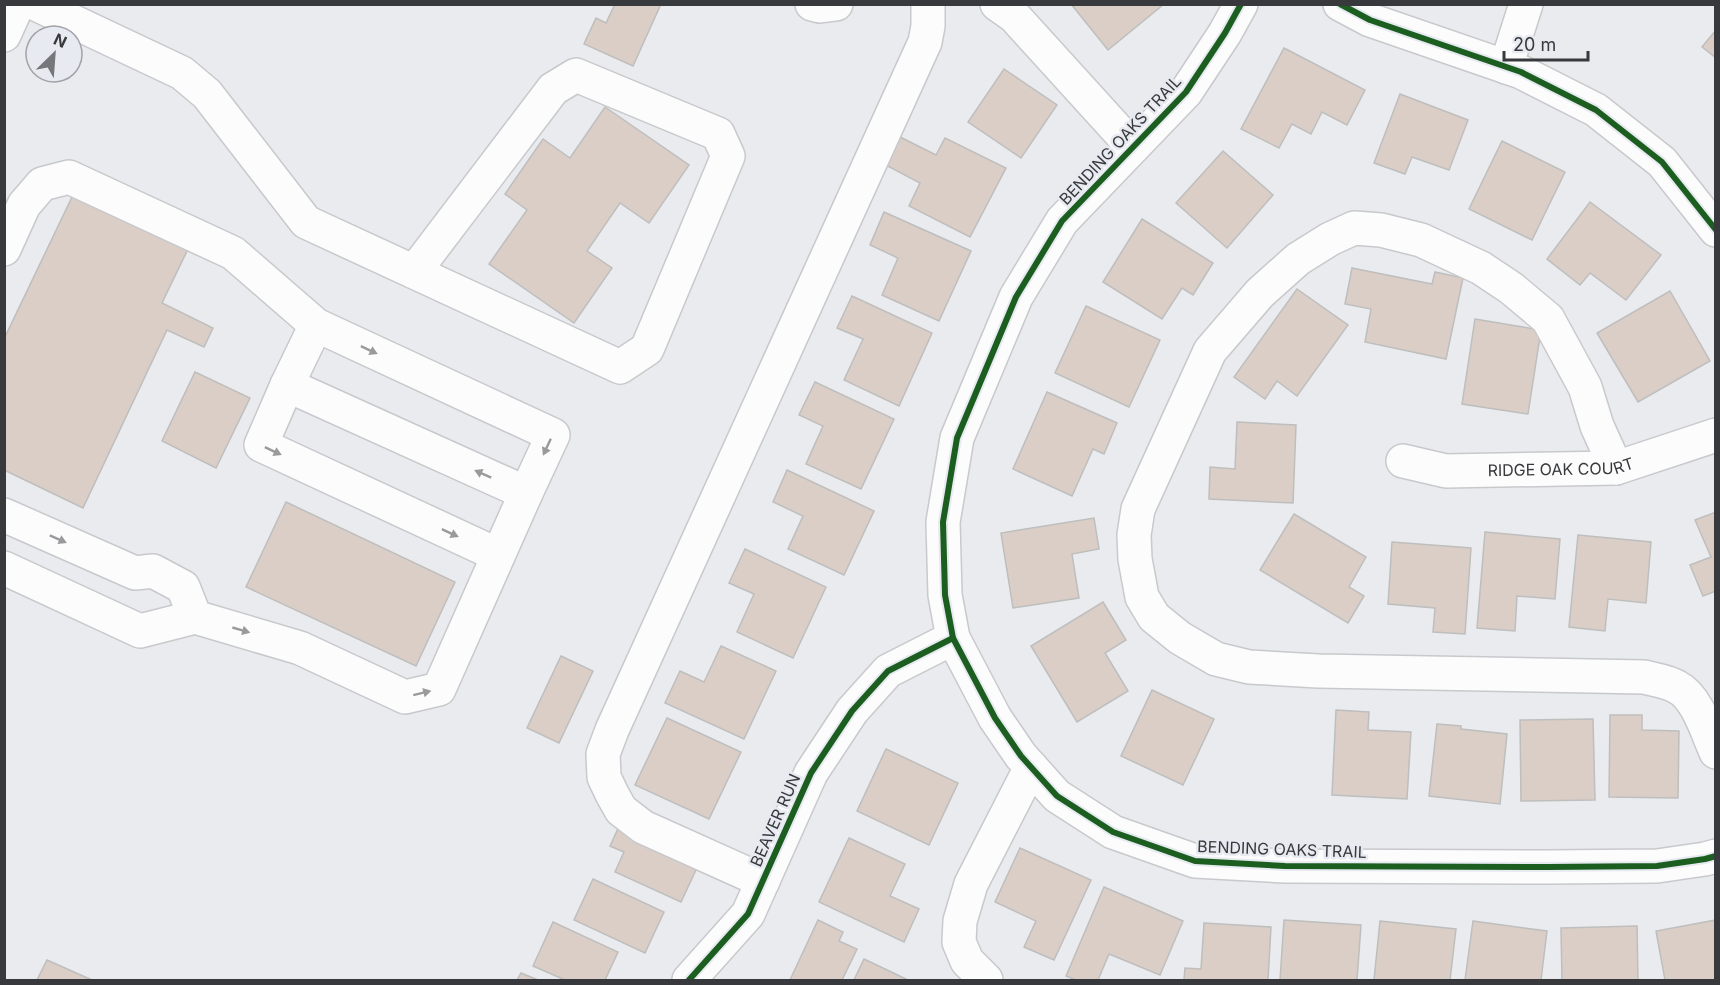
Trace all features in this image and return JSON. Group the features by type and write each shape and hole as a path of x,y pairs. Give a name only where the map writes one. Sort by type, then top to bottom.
{"street":[{"path":"4,34 18,4"},
{"path":"36,4 182,73 207,94 306,222 621,368 647,349 728,156 718,134 576,75 553,89 414,272"},
{"path":"812,4 820,6 836,4"},
{"path":"763,881 643,826 621,810 604,777 603,754 925,42 928,4"},
{"path":"997,4 1014,16 1133,147"},
{"name":"BENDING OAKS TRAIL","path":"1241,4 1226,33 1185,92 1062,221 1016,297 957,438 943,522 945,595 953,638 995,718 1021,756 1057,796 1113,832 1194,861 1285,866 1581,867 1657,866 1716,856"},
{"path":"1340,4 1370,20 1521,72 1596,110 1662,162 1716,230"},
{"path":"1506,67 1526,4"},
{"path":"4,568 140,631 195,617 300,648 405,697 439,689 553,435 316,325 233,253 69,177 42,184 24,205 5,248"},
{"path":"1616,468 1597,426 1585,387 1548,319 1511,288 1481,268 1421,240 1381,230 1354,228 1330,239 1298,259 1260,293 1210,351 1138,509 1134,535 1135,559 1142,597 1154,617 1180,638 1216,659 1249,667 1318,671 1644,677 1663,681 1679,687 1693,700 1716,752"},
{"path":"316,325 261,445 498,555"},
{"path":"287,385 526,493"},
{"name":"RIDGE OAK COURT","path":"1403,461 1446,471 1616,468 1716,435"},
{"path":"4,515 135,573 153,571 183,587 195,617"},
{"name":"BEAVER RUN","path":"689,981 748,914 811,772 852,711 888,671 953,638"},
{"path":"987,981 966,961 959,942 960,921 971,884 1031,767"}],"building":[{"path":"615,4 661,4 633,66 584,44 596,18 606,23"},
{"path":"1071,4 1164,4 1108,50"},
{"path":"1716,30 1716,58 1702,47"},
{"path":"1284,48 1365,90 1347,125 1322,112 1311,134 1292,124 1279,148 1241,129"},
{"path":"1004,69 1057,105 1021,158 968,122"},
{"path":"1400,94 1468,120 1449,170 1412,157 1405,174 1374,163"},
{"path":"605,107 689,165 649,223 620,203 587,251 612,268 574,323 489,264 527,210 505,194 543,139 570,158"},
{"path":"894,134 936,155 945,138 1006,168 970,237 909,206 920,183 880,162"},
{"path":"1502,141 1565,172 1532,240 1469,209"},
{"path":"1223,151 1273,195 1227,248 1176,203"},
{"path":"73,195 188,249 162,303 213,328 204,347 167,330 83,508 4,470 4,339"},
{"path":"1590,202 1661,255 1626,300 1590,273 1580,285 1547,259"},
{"path":"884,212 971,251 939,321 882,295 898,258 870,245"},
{"path":"1142,219 1213,263 1193,295 1182,288 1162,319 1103,282"},
{"path":"1352,268 1432,284 1435,272 1463,278 1446,359 1365,342 1371,309 1345,304"},
{"path":"1297,289 1348,325 1297,396 1277,381 1265,399 1234,377"},
{"path":"1670,291 1710,361 1638,402 1597,333"},
{"path":"852,296 932,333 899,406 844,380 863,339 837,328"},
{"path":"1086,306 1160,340 1129,407 1055,373"},
{"path":"1475,319 1541,330 1528,414 1462,404"},
{"path":"195,372 250,398 216,468 162,441"},
{"path":"815,382 894,419 861,489 806,464 823,426 799,415"},
{"path":"1047,392 1117,423 1104,454 1093,449 1072,496 1013,469"},
{"path":"1237,422 1296,425 1293,503 1209,499 1210,467 1235,469"},
{"path":"787,470 874,511 844,575 788,549 803,516 773,502"},
{"path":"286,502 455,582 416,666 246,587"},
{"path":"1716,512 1716,591 1703,596 1690,565 1711,557 1695,520"},
{"path":"1294,514 1366,557 1349,587 1364,596 1348,623 1260,570"},
{"path":"1094,518 1099,549 1072,554 1079,598 1013,608 1001,533"},
{"path":"1485,532 1560,539 1555,599 1517,596 1515,631 1477,628"},
{"path":"1578,535 1651,542 1646,603 1608,599 1605,631 1569,627"},
{"path":"1392,542 1471,548 1465,634 1433,632 1435,608 1388,604"},
{"path":"745,549 826,587 793,658 737,632 754,594 729,583"},
{"path":"1103,602 1126,640 1105,653 1128,691 1077,722 1031,646"},
{"path":"721,646 776,671 744,739 665,703 680,671 704,682"},
{"path":"561,656 593,671 559,743 527,728"},
{"path":"1152,690 1214,719 1183,785 1121,756"},
{"path":"1336,710 1369,712 1368,730 1411,732 1407,799 1332,795"},
{"path":"1610,715 1642,715 1642,730 1679,731 1678,798 1609,797"},
{"path":"667,718 741,752 709,819 635,785"},
{"path":"1593,719 1595,800 1521,801 1520,720"},
{"path":"1437,724 1507,734 1500,804 1429,796"},
{"path":"886,749 958,783 929,845 857,811"},
{"path":"621,822 701,859 681,902 615,872 624,852 610,846"},
{"path":"849,838 905,864 890,896 919,909 904,942 819,902"},
{"path":"1020,848 1091,880 1054,960 1024,947 1036,921 995,902"},
{"path":"593,879 664,912 645,953 574,920"},
{"path":"1104,887 1183,921 1160,975 1109,954 1098,980 1076,980 1066,976"},
{"path":"818,920 843,932 839,941 857,949 842,980 790,980"},
{"path":"1284,920 1361,925 1357,980 1280,980"},
{"path":"1716,920 1716,980 1665,980 1656,931"},
{"path":"1380,921 1456,929 1450,980 1374,980"},
{"path":"1473,921 1547,931 1541,980 1465,980"},
{"path":"553,922 618,952 605,980 565,980 533,966"},
{"path":"1204,923 1271,927 1268,980 1184,980 1185,968 1201,969"},
{"path":"1637,926 1638,980 1562,980 1561,928"},
{"path":"864,959 906,979 854,980"},
{"path":"47,960 92,980 37,980"},
{"path":"521,973 538,980 517,980"}],"cycle path":[{"path":"1241,4 1225,33 1186,92 1062,221 1016,297 957,438 943,522 945,595 953,638 995,718 1021,756 1057,796 1113,832 1195,861 1285,866 1657,866 1716,856"},
{"path":"1340,4 1370,20 1521,72 1596,110 1662,162 1716,230"},
{"path":"689,980 748,914 811,773 852,711 888,671 953,638"}]}
